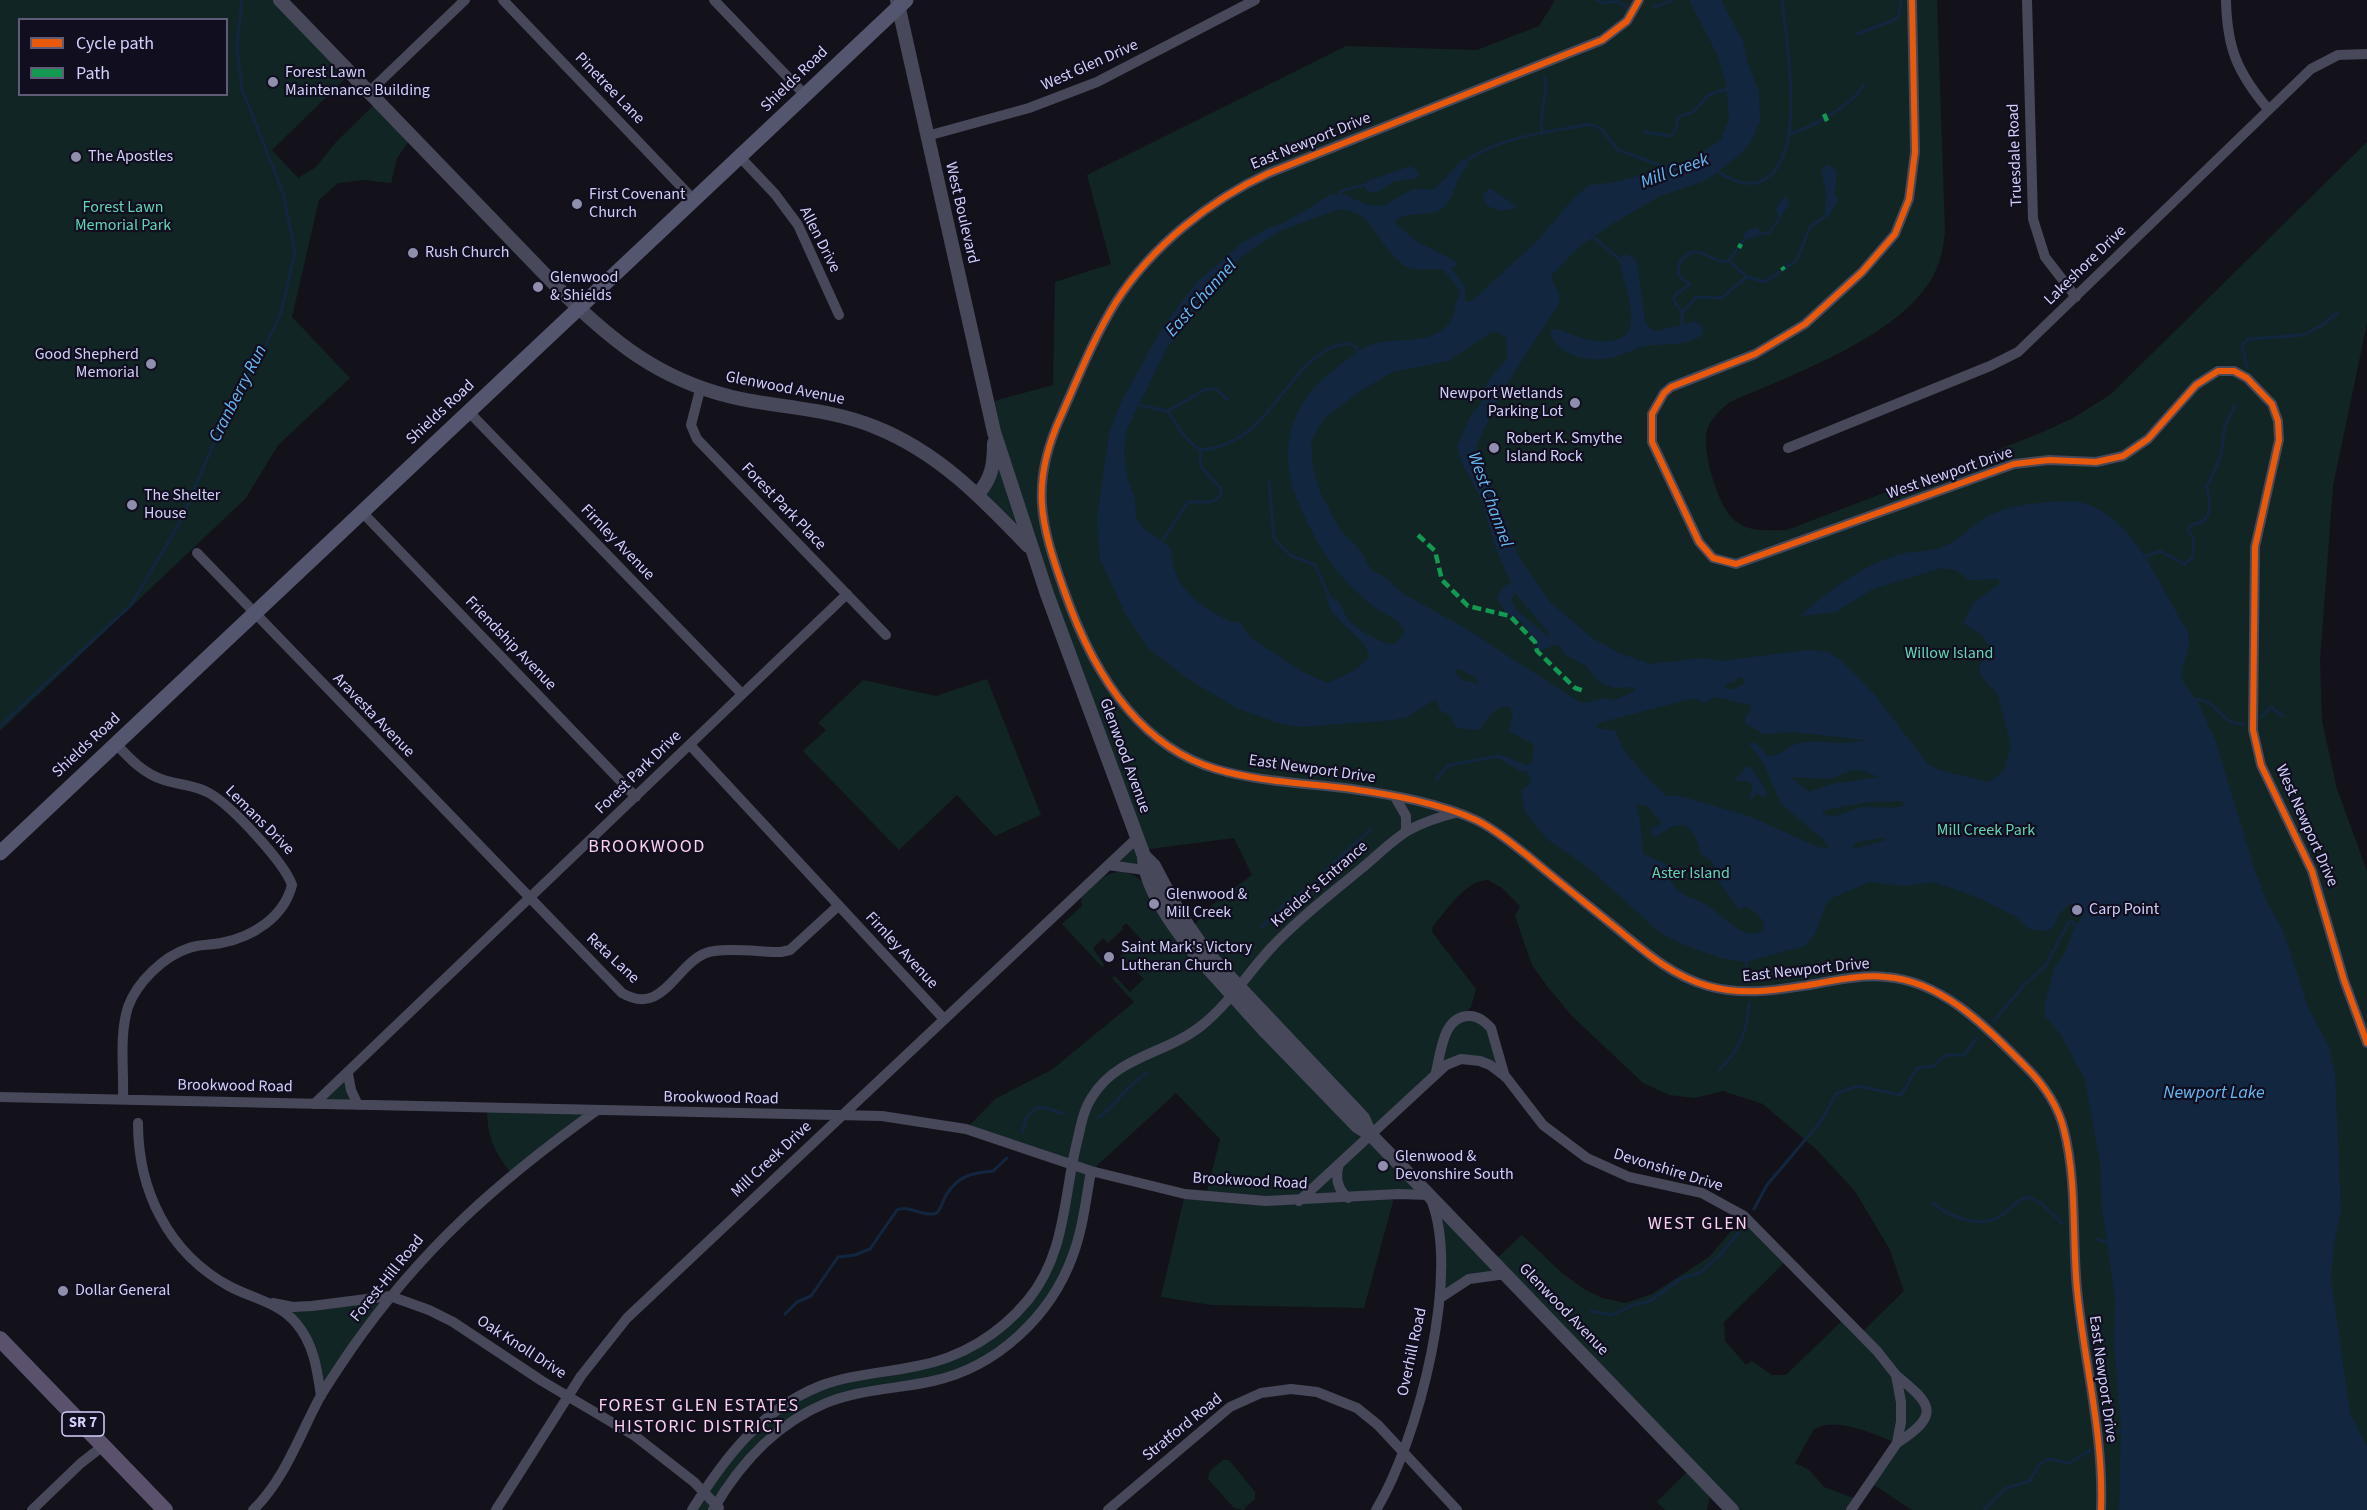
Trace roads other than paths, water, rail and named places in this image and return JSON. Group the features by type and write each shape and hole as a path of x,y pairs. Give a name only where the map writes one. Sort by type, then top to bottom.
{"main road":[{"name":"Shields Road","path":"0,852 740,157 901,2"},
{"name":"SR 7","path":"0,1339 165,1510"}],"street":[{"name":"Glenwood Avenue","path":"280,0 578,308 628,351 655,368 732,397 822,412 874,426 929,455 978,494 1032,549 1137,838 1144,863 1183,938 1203,955 1357,1126 1370,1134 1732,1510"},
{"path":"369,92 465,0"},
{"name":"Pinetree Lane","path":"503,0 693,199"},
{"path":"714,0 805,95"},
{"name":"West Glen Drive","path":"927,136 1029,108 1097,82 1255,0"},
{"name":"East Newport Drive","path":"1640,0 1627,21 1602,40 1244,184 1211,206 1170,240 1126,288 1102,327 1047,447 1040,478 1041,509 1062,585 1074,620 1096,664 1140,723 1182,755 1218,770 1395,797 1458,813 1497,832 1656,960 1683,977 1716,988 1744,992 1873,976 1913,982 1936,992 1964,1011 2036,1077 2054,1104 2067,1147 2077,1294 2098,1443 2101,1510"},
{"name":"West Newport Drive","path":"1912,0 1915,152 1909,199 1895,234 1862,272 1805,324 1755,354 1681,383 1664,393 1652,414 1652,442 1699,542 1713,558 1736,564 2014,464 2049,460 2111,461 2130,452 2148,439 2196,385 2210,374 2234,371 2254,383 2272,404 2279,429 2255,547 2254,738 2261,765 2313,871 2344,980 2367,1043"},
{"name":"Truesdale Road","path":"2027,0 2033,219 2045,256 2076,297"},
{"path":"2226,0 2229,42 2237,65 2268,109"},
{"name":"West Boulevard","path":"901,2 927,136 994,432 1032,549"},
{"name":"Lakeshore Drive","path":"1788,448 2007,359 2029,342 2076,297 2268,109 2322,62 2346,53 2367,54"},
{"name":"Allen Drive","path":"740,157 775,194 798,225 839,315"},
{"name":"Forest Park Place","path":"701,386 691,425 698,439 886,635"},
{"name":"Firnley Avenue","path":"469,411 742,694"},
{"name":"West Boulevard","path":"978,494 989,481 993,466 994,432"},
{"name":"Friendship Avenue","path":"362,512 636,796"},
{"name":"Aravesta Avenue","path":"196,553 530,899"},
{"name":"Forest Park Drive","path":"314,1104 348,1074 847,594"},
{"name":"Lemans Drive","path":"116,744 146,772 165,780 198,788 219,800 284,867 292,885 287,902 280,911 257,930 232,941 194,946 176,954 140,985 126,1014 123,1099"},
{"name":"Firnley Avenue","path":"690,745 944,1019"},
{"path":"1395,797 1406,816 1406,832"},
{"name":"Kreider's Entrance","path":"692,1510 732,1451 751,1431 795,1398 848,1377 916,1367 947,1358 981,1342 1006,1324 1030,1298 1046,1272 1059,1240 1071,1164 1084,1113 1102,1083 1131,1061 1184,1038 1206,1022 1297,922 1406,832 1431,820 1458,813"},
{"name":"Mill Creek Drive","path":"496,1510 595,1356 627,1318 1137,838"},
{"path":"1108,865 1144,863"},
{"name":"Reta Lane","path":"530,899 622,993 635,999 658,995 705,954 790,950 838,906"},
{"name":"Devonshire Drive","path":"1436,1072 1446,1032 1451,1024 1461,1017 1473,1016 1486,1022 1491,1028 1506,1077"},
{"name":"Devonshire Drive","path":"1299,1201 1436,1072 1454,1061 1471,1059 1490,1065 1506,1077 1543,1125 1587,1158 1629,1177 1702,1193 1744,1216 1877,1351 1896,1375 1921,1396 1926,1407 1924,1422 1920,1428 1897,1443 1851,1510"},
{"path":"348,1074 351,1090 358,1105"},
{"name":"Brookwood Road","path":"0,1097 896,1118 966,1129 1090,1171 1185,1194 1227,1199 1299,1201 1398,1194 1429,1195"},
{"name":"Forest-Hill Road","path":"253,1510 276,1483 321,1396 390,1296 438,1242 478,1203 530,1159 596,1111"},
{"name":"Oak Knoll Drive","path":"138,1123 140,1155 146,1185 160,1216 176,1241 198,1264 226,1285 273,1303 303,1306 390,1296 453,1322 647,1444 704,1491 717,1508"},
{"path":"1339,1164 1337,1179 1339,1188 1348,1198"},
{"path":"717,1508 745,1462 762,1444 807,1412 854,1394 942,1378 982,1362 1009,1344 1037,1317 1055,1292 1072,1257 1082,1223 1090,1171"},
{"name":"Overhill Road","path":"1376,1510 1387,1490 1402,1451 1425,1377 1440,1298 1442,1253 1437,1216 1429,1195"},
{"path":"1440,1298 1469,1279 1506,1274"},
{"name":"Oak Knoll Drive","path":"273,1303 294,1322 308,1341 315,1361 321,1396"},
{"path":"916,1367 919,1383"},
{"name":"Devonshire Drive","path":"1896,1375 1902,1411 1897,1443"},
{"name":"Stratford Road","path":"1108,1510 1218,1415 1242,1400 1271,1391 1291,1389 1317,1392 1348,1403 1378,1425 1456,1510"},
{"path":"32,1510 81,1463 103,1446"}],"water":[{"name":"Newport Lake","path":"1689,0 1721,0 1743,41 1748,64 1759,92 1760,121 1751,142 1744,151 1707,180 1660,196 1612,224 1580,246 1551,276 1560,297 1558,305 1503,390 1476,446 1520,559 1551,603 1592,638 1622,654 1650,664 1702,658 1721,661 1809,650 1828,652 1841,660 1875,695 1927,763 1939,770 1988,782 2004,771 2011,746 1998,695 1980,675 1980,665 1989,648 1983,636 1963,623 1973,603 1999,584 1999,579 1969,580 1955,570 1941,568 1873,589 1836,612 1800,616 1835,588 1873,565 1901,554 1934,550 1945,546 1984,518 2013,507 2044,502 2083,503 2102,511 2133,539 2188,631 2189,646 2181,673 2183,682 2198,703 2215,739 2255,871 2267,902 2283,930 2308,1007 2329,1047 2335,1072 2341,1212 2335,1238 2331,1278 2350,1413 2367,1447 2367,1510 2119,1510 2121,1426 2114,1347 2115,1299 2102,1208 2100,1162 2085,1080 2061,1035 2045,1016 2044,1007 2054,969 2064,955 2075,926 2084,915 2081,905 2077,903 2075,913 2070,903 2060,913 2053,928 2045,931 2029,929 2016,917 1976,897 1934,882 1903,886 1870,882 1834,897 1826,904 1814,936 1804,946 1746,962 1721,958 1682,944 1659,932 1589,868 1547,839 1525,812 1521,791 1531,783 1527,772 1518,770 1499,758 1502,755 1527,765 1532,762 1534,745 1509,731 1513,714 1510,707 1496,710 1479,730 1456,728 1451,716 1440,710 1436,699 1407,717 1394,720 1298,727 1275,722 1236,708 1187,678 1148,648 1124,611 1100,559 1097,518 1109,434 1119,406 1162,328 1196,283 1242,243 1264,230 1285,222 1332,194 1345,195 1368,205 1383,206 1413,189 1435,189 1463,159 1468,166 1460,176 1445,206 1434,212 1404,216 1394,222 1416,241 1457,262 1456,266 1451,268 1465,287 1465,300 1469,302 1537,241 1572,200 1589,185 1615,182 1668,168 1697,156 1721,140 1729,119 1726,83 1717,54","holes":["1336,210 1349,211 1368,223 1397,260 1412,269 1444,271 1461,291 1453,317 1442,330 1425,338 1380,342 1360,350 1326,376 1312,391 1293,424 1288,462 1292,483 1315,538 1345,580 1371,605 1396,621 1405,632 1395,644 1377,639 1352,623 1338,602 1327,596 1328,604 1333,612 1362,642 1369,657 1354,671 1327,683 1303,672 1250,637 1238,620 1233,623 1192,597 1180,583 1169,546 1144,529 1136,518 1135,499 1127,476 1124,450 1127,429 1167,348 1217,278 1245,254 1280,231","1492,332 1498,332 1506,338 1507,358 1488,381 1481,403 1470,417 1457,446 1461,461 1482,500 1496,549 1511,583 1503,587 1497,598 1506,613 1520,620 1533,637 1539,651 1558,644 1566,655 1586,666 1599,682 1614,688 1635,687 1633,692 1615,700 1606,698 1579,702 1465,628 1405,595 1383,576 1372,571 1361,552 1339,528 1321,494 1313,467 1311,443 1326,417 1360,391 1393,372 1448,361","1514,592 1549,633 1549,637 1515,609 1512,601","1457,668 1475,677 1479,684 1462,680 1455,672","1739,677 1745,679 1745,683 1733,689 1725,689 1727,682 1733,683","1715,697 1749,704 1752,710 1745,717 1746,724 1764,734 1792,732 1866,740 1851,743 1799,743 1768,756 1755,742 1749,744 1764,764 1781,804 1824,840 1830,849 1818,847 1751,817 1681,796 1666,796 1648,779 1623,749 1616,731 1596,728 1599,723 1696,699 1704,703","1861,770 1879,777 1831,784 1809,792 1790,777 1831,779 1849,771","1902,801 1905,804 1892,808 1864,807 1831,816 1822,813 1824,810 1868,802","1638,804 1647,806 1661,822 1659,826 1650,828 1654,838 1673,826 1685,825 1695,835 1701,854 1713,862 1718,879 1731,899 1740,909 1746,907 1759,916 1764,930 1757,933 1742,931 1708,906 1676,888 1665,863 1643,854 1636,806","1880,838 1886,840 1858,848 1852,846 1857,842"]},
{"path":"1828,164 1837,171 1835,194 1838,199 1834,209 1828,214 1825,212 1826,191 1821,170"},
{"path":"1411,166 1419,173 1416,179 1395,181 1376,193 1365,190 1367,181"},
{"path":"1490,188 1516,208 1502,211 1487,206 1483,195"},
{"path":"1784,197 1790,203 1779,219 1776,208"},
{"path":"1755,227 1760,230 1759,236 1744,240 1744,233"},
{"path":"1625,254 1633,257 1637,263 1645,320 1649,328 1657,331 1696,321 1703,328 1703,333 1691,341 1645,346 1610,358 1583,358 1567,352 1554,341 1550,333 1554,329 1589,340 1610,341 1623,337 1630,328 1630,303 1619,259"},
{"path":"1746,767 1751,767 1767,792 1765,798 1757,793 1749,801 1753,785 1748,781 1734,781"}],"waterway":[{"name":"Cranberry Run","path":"0,726 131,605 179,524 225,418 266,345 281,312 295,253 283,193 242,89 237,48 242,0"},
{"path":"1597,0 1603,3 1617,1 1628,8"},
{"path":"1654,7 1673,0"},
{"name":"Mill Creek","path":"1716,170 1736,181 1747,184 1759,182 1775,171 1785,152 1790,128 1791,100 1782,0"},
{"path":"1857,34 1894,20 1899,16 1901,2"},
{"path":"1542,133 1544,77"},
{"path":"1788,134 1830,115 1852,99 1864,84"},
{"path":"1644,132 1671,136 1676,128 1678,117 1693,112 1708,95 1727,89"},
{"name":"Mill Creek","path":"1462,164 1492,147 1524,136 1591,124 1601,129 1618,150 1668,168"},
{"path":"1339,193 1365,185"},
{"path":"1682,323 1682,313 1696,297 1721,298 1747,277 1765,282 1797,260 1810,227 1828,214"},
{"path":"1759,234 1769,233 1779,219"},
{"path":"1591,235 1619,259"},
{"path":"1682,312 1673,299 1677,293 1690,285 1679,276 1678,266 1682,260 1689,253 1695,252 1717,260 1729,261 1745,238"},
{"path":"1729,261 1747,277"},
{"path":"2247,367 2242,345 2249,339 2303,335 2321,326 2337,313"},
{"path":"1139,405 1167,411 1194,446 1207,450 1236,440 1250,429 1263,417 1298,374 1326,350 1348,343 1357,348 1358,353"},
{"path":"1168,411 1206,389 1216,389 1228,400"},
{"path":"2144,557 2160,551 2184,564 2192,558 2194,540 2188,529 2193,524 2203,522 2209,513 2207,486 2221,456 2225,425 2235,406"},
{"path":"1163,540 1188,502 1211,502 1220,497 1221,489 1200,465 1201,449"},
{"path":"1269,482 1274,539 1290,555 1315,565 1329,596"},
{"path":"2194,699 2209,703 2228,720 2243,724"},
{"path":"2261,717 2271,707 2283,716"},
{"path":"1436,779 1449,765 1500,756"},
{"path":"1261,928 1289,900 1312,886 1330,866 1371,829"},
{"path":"1994,1021 2024,985 2046,965 2069,922 2073,922 2075,926"},
{"path":"1719,1070 1741,1040 1747,1023 1749,1003"},
{"path":"1754,1209 1767,1185 1822,1120 1836,1094 1857,1086 1901,1095 1917,1068 1934,1066 1946,1055 1964,1055 1977,1038"},
{"path":"1098,1118 1147,1073"},
{"path":"1022,1133 1026,1118 1036,1108 1047,1108 1063,1114"},
{"path":"785,1314 797,1302 811,1296 838,1257 855,1255 870,1249 897,1210 937,1213 946,1195 961,1179 972,1174 993,1171 1007,1158"},
{"path":"1932,1203 1957,1217 1984,1221 2002,1215 2018,1202 2029,1197 2042,1204 2062,1223"},
{"path":"1591,1311 1612,1315 1633,1305 1650,1301 1680,1279 1700,1273 1721,1254 1738,1233"},
{"path":"2097,1239 2106,1242"},
{"path":"2107,1439 2121,1430"},
{"path":"1984,1510 2006,1488 2030,1481 2039,1465 2048,1459 2069,1463 2091,1450"}],"place":[{"name":"Forest Lawn Maintenance Building","path":"273,82"},
{"name":"The Apostles","path":"76,157"},
{"name":"First Covenant Church","path":"577,204"},
{"name":"Rush Church","path":"413,253"},
{"name":"Glenwood & Shields","path":"538,287"},
{"name":"Good Shepherd Memorial","path":"151,364"},
{"name":"Newport Wetlands Parking Lot","path":"1575,403"},
{"name":"Robert K. Smythe Island Rock","path":"1494,448"},
{"name":"The Shelter House","path":"132,505"},
{"name":"Glenwood & Mill Creek","path":"1154,904"},
{"name":"Carp Point","path":"2077,910"},
{"name":"Saint Mark's Victory Lutheran Church","path":"1109,957"},
{"name":"Glenwood & Devonshire South","path":"1383,1166"},
{"name":"Dollar General","path":"63,1291"}],"district":[{"name":"BROOKWOOD","path":"647,848"},
{"name":"WEST GLEN","path":"1698,1225"},
{"name":"FOREST GLEN ESTATES HISTORIC DISTRICT","path":"699,1417"}],"park label":[{"name":"Forest Lawn Memorial Park","path":"123,217"},
{"name":"Willow Island","path":"1949,654"},
{"name":"Mill Creek Park","path":"1986,831"},
{"name":"Aster Island","path":"1691,874"}],"water label":[{"name":"East Channel","path":"1202,299"},
{"name":"West Channel","path":"1489,500"}]}
